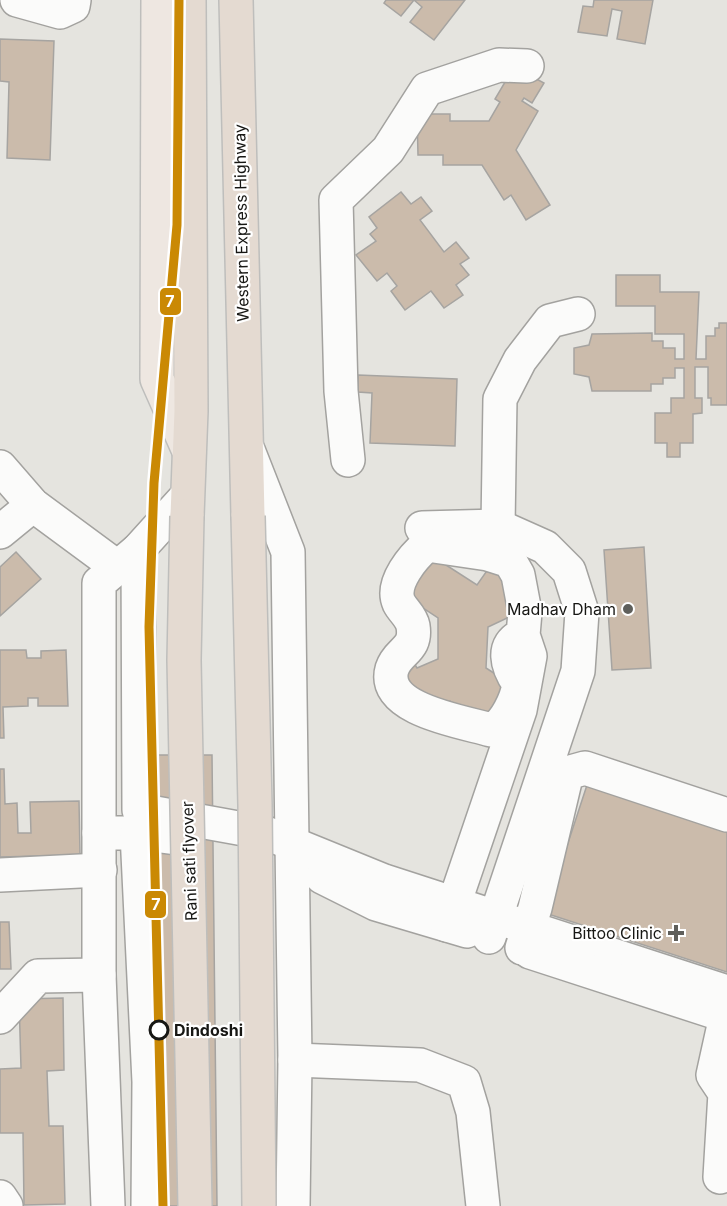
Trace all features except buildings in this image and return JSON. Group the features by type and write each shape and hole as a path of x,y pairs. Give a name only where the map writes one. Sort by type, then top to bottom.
{"highway":[{"path":"187,484 191,411 189,0"},
{"name":"Western Express Highway","path":"236,0 255,805 259,1206"},
{"name":"Rani sati flyover","path":"187,484 184,660 195,1206"}],"main road":[{"path":"158,0 157,379 187,484"}],"street":[{"path":"17,0 60,12 73,6 74,0"},
{"path":"348,460 341,391 336,200 388,150 427,89 499,65 527,66"},
{"path":"498,526 500,399 520,360 550,321 578,314"},
{"path":"246,446 288,552 295,1060 293,1206"},
{"path":"0,467 12,514 118,567"},
{"path":"127,1206 119,833 118,567 187,484"},
{"path":"422,528 498,526 545,547 569,571 582,612 578,671 493,928"},
{"path":"451,914 520,710 530,656 523,635 525,612 518,575 510,561 488,554 427,545 414,556 398,586 398,599 413,626 413,644 392,669 392,684 402,699 417,709 491,730 498,727 517,695 519,684 509,670 510,644 514,639 523,635"},
{"path":"118,567 139,810 266,833 291,852 380,893 648,979 727,1016 713,1075 725,1093 720,1177"},
{"path":"525,938 567,773 585,768 727,815"},
{"path":"119,833 291,852"},
{"path":"108,1206 99,975 100,870 119,833"},
{"path":"119,833 149,1082 148,1206"},
{"path":"0,875 100,870"},
{"path":"0,1017 38,976 99,975"},
{"path":"648,979 727,992"},
{"path":"295,1060 420,1065 464,1082 473,1112 483,1206"},
{"path":"0,1197 6,1206"}],"transit line":[{"name":"7","path":"163,1206 149,627 154,483 177,225 179,0"}],"place":[{"name":"Madhav Dham","path":"628,609"},
{"name":"Bittoo Clinic","path":"676,933"},
{"name":"Dindoshi","path":"159,1030"}]}
